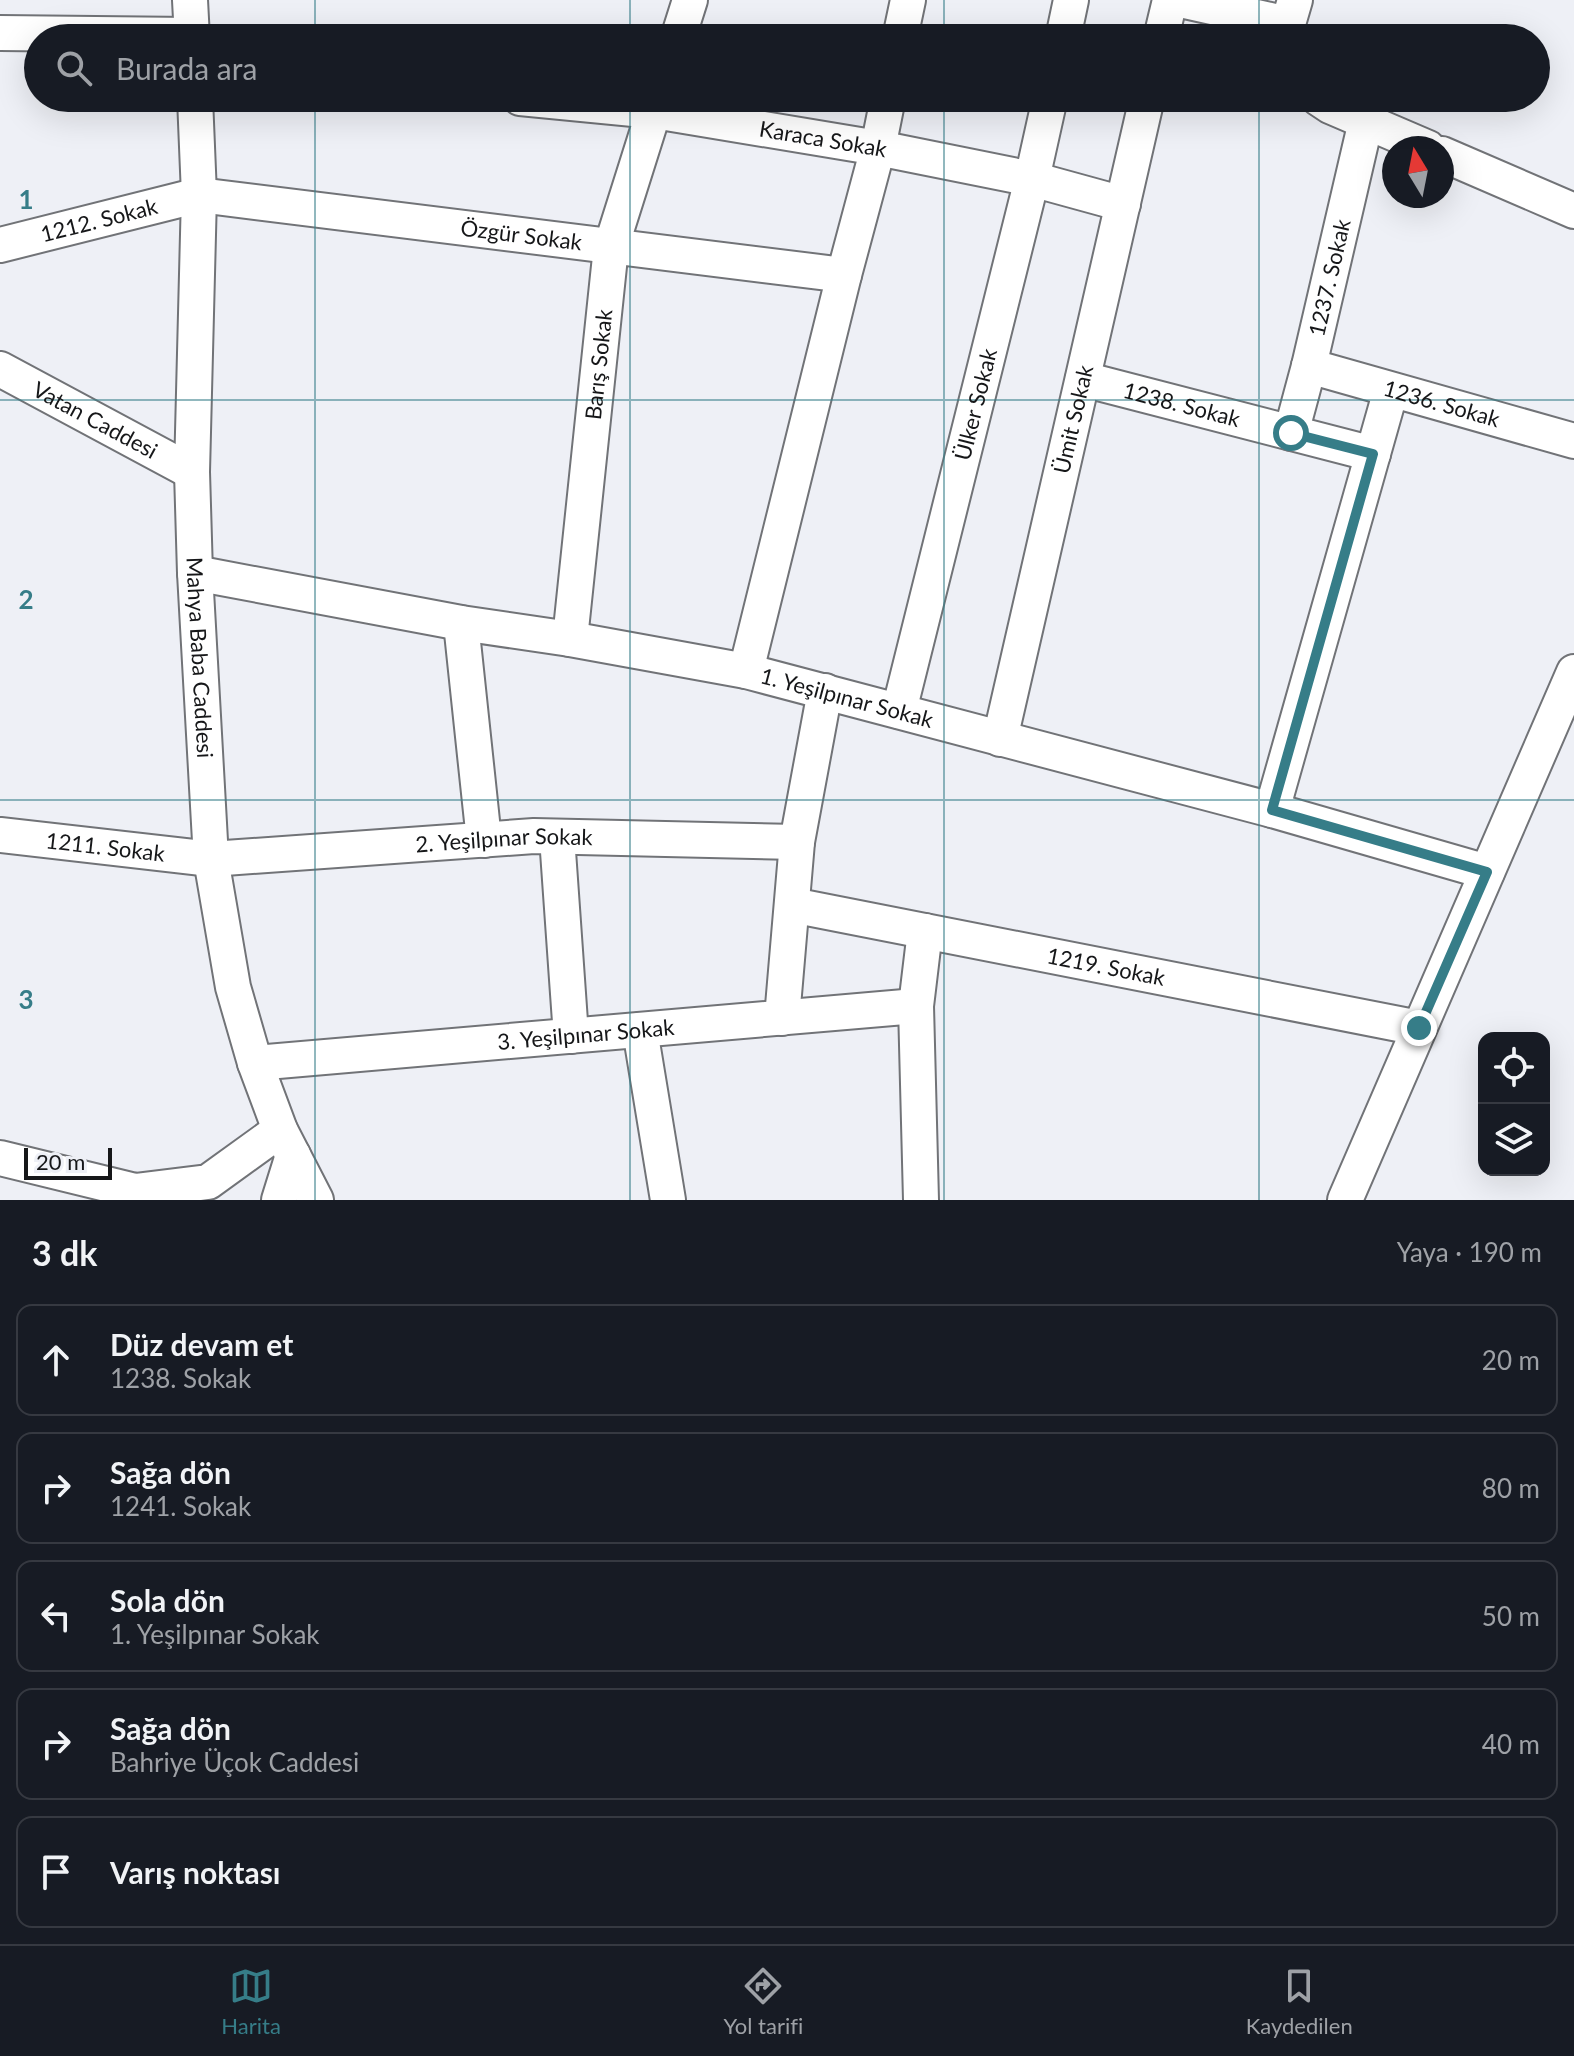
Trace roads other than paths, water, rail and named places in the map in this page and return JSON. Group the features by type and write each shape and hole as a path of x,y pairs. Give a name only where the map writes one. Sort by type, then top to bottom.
{"street":[{"path":"190,0 191,24"},
{"path":"682,24 690,0"},
{"path":"903,24 908,0"},
{"path":"1066,24 1071,0"},
{"path":"1164,24 1170,0"},
{"path":"1180,0 1289,21"},
{"path":"0,33 24,33"},
{"name":"Mahya Baba Caddesi","path":"196,112 199,195 192,472 211,859 233,987 255,1063 286,1142 316,1200"},
{"name":"Barış Sokak","path":"570,639 611,247 654,112"},
{"name":"Karaca Sokak","path":"692,112 1032,179 1123,204"},
{"path":"746,671 885,112"},
{"name":"Ülker Sokak","path":"899,711 1047,112"},
{"name":"Ümit Sokak","path":"1000,739 1144,112"},
{"path":"1344,112 1400,136"},
{"name":"1237. Sokak","path":"1291,433 1366,121"},
{"path":"1454,159 1574,211"},
{"name":"1212. Sokak","path":"0,245 199,195"},
{"name":"Özgür Sokak","path":"199,195 844,275"},
{"name":"1236. Sokak","path":"1309,366 1574,441"},
{"name":"Vatan Caddesi","path":"0,369 192,472"},
{"name":"1238. Sokak","path":"1083,379 1373,454"},
{"path":"1272,810 1391,390"},
{"name":"1. Yeşilpınar Sokak","path":"195,573 461,623 746,671 1272,810 1487,872"},
{"path":"461,623 484,840"},
{"path":"1345,1200 1574,672"},
{"path":"782,1018 797,842 825,691"},
{"name":"1211. Sokak","path":"0,835 211,859"},
{"name":"2. Yeşilpınar Sokak","path":"211,859 534,836 797,842"},
{"path":"557,837 571,1036"},
{"name":"1219. Sokak","path":"792,905 1419,1028"},
{"path":"921,1200 916,1006 925,931"},
{"name":"3. Yeşilpınar Sokak","path":"255,1063 916,1006"},
{"path":"640,1030 668,1200"},
{"path":"0,1158 135,1191 208,1182 286,1142"},
{"path":"279,1200 286,1142"}]}
